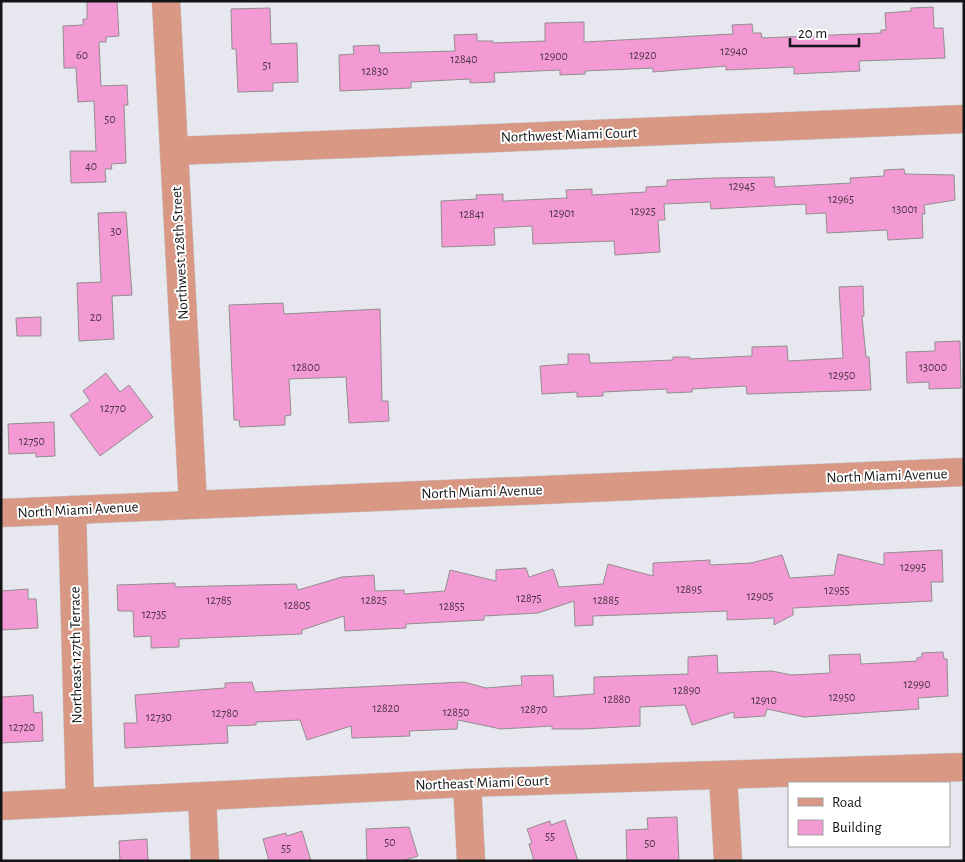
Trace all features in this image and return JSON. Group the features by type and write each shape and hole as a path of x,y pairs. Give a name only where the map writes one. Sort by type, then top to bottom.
{"street":[{"name":"Northwest 128th Street","path":"166,1 194,504"},
{"name":"Northwest Miami Court","path":"174,151 964,119"},
{"name":"North Miami Avenue","path":"1,513 964,472"},
{"name":"Northeast 127th Terrace","path":"72,510 80,801"},
{"name":"Northeast Miami Court","path":"1,806 467,783 964,767"},
{"path":"723,776 728,861"},
{"path":"467,783 471,861"},
{"path":"202,796 205,861"}],"building":[{"path":"87,1 117,1 119,36 106,37 106,42 99,42 101,86 127,85 128,105 124,105 126,163 111,164 112,169 105,169 106,182 71,183 70,151 96,151 94,101 78,102 76,68 64,68 63,26 83,25 83,19 87,19"},
{"path":"933,7 934,28 943,28 945,58 859,61 860,71 794,74 794,67 726,70 726,66 653,72 653,68 585,71 585,74 560,75 560,70 494,73 495,82 470,83 470,79 411,82 411,88 340,91 339,55 354,54 353,46 379,45 380,53 455,51 454,35 477,34 477,41 493,41 493,43 545,41 545,23 584,22 584,42 733,34 732,25 752,24 753,33 761,33 762,38 881,33 881,30 886,30 885,13 911,11 911,8"},
{"path":"270,8 271,44 297,43 298,82 273,83 273,91 238,92 236,49 232,49 231,9"},
{"path":"904,169 905,174 954,175 955,200 924,205 925,214 922,214 923,238 888,240 887,230 827,233 826,213 806,214 806,204 711,209 710,202 664,204 665,220 658,220 660,252 615,255 614,241 533,244 532,226 494,228 495,245 442,247 441,201 477,199 476,195 503,194 503,201 567,198 566,190 592,189 592,195 646,192 646,187 667,186 667,180 715,178 774,177 775,187 851,183 850,178 884,176 884,170"},
{"path":"126,212 132,295 112,296 114,339 79,341 77,283 101,282 98,213"},
{"path":"863,286 864,316 862,316 866,357 869,357 871,390 747,394 746,386 692,389 692,392 667,393 667,389 603,392 603,396 577,397 577,392 542,394 540,366 568,364 568,354 589,354 590,363 602,363 673,360 673,357 690,357 690,359 752,356 752,347 787,346 788,361 843,358 839,287"},
{"path":"283,303 284,314 380,309 382,401 388,401 389,421 349,423 346,377 289,379 291,415 285,416 285,425 240,427 239,420 234,420 229,305"},
{"path":"41,317 41,336 17,336 16,318"},
{"path":"960,341 961,388 929,389 929,382 907,383 906,352 935,351 935,342"},
{"path":"106,373 120,392 129,385 153,417 100,456 70,415 90,401 83,391"},
{"path":"54,422 55,456 36,457 36,453 9,454 8,424"},
{"path":"942,550 943,582 931,582 932,601 793,608 793,615 774,625 774,618 727,620 727,611 593,616 593,625 575,626 574,601 538,613 484,616 484,620 406,624 406,628 345,631 344,616 302,630 302,634 179,639 179,647 151,648 151,636 134,637 133,611 118,611 117,585 175,583 175,587 296,584 298,590 342,577 374,575 375,591 404,590 404,594 445,591 450,570 496,581 496,570 526,568 529,577 553,569 559,587 603,584 608,564 653,576 653,563 710,560 710,565 751,563 782,555 790,578 834,575 838,554 884,565 884,553"},
{"path":"28,589 28,599 36,599 38,628 1,630 1,591"},
{"path":"943,652 944,659 947,659 948,696 918,698 919,709 804,717 767,709 765,716 734,718 734,712 692,725 685,705 640,707 640,726 552,729 552,726 501,729 458,720 457,729 409,731 410,736 352,738 351,726 307,740 300,720 256,722 256,725 227,726 228,743 125,748 124,723 137,723 135,695 225,688 225,683 252,682 255,692 464,682 486,688 522,685 521,676 553,675 554,697 594,694 594,677 688,674 688,657 717,655 718,673 772,671 791,675 830,673 829,655 860,654 861,664 917,661 917,658 922,657 922,653"},
{"path":"33,695 34,713 42,712 43,741 1,743 1,697"},
{"path":"677,817 679,861 627,861 626,830 648,829 647,818"},
{"path":"565,820 578,861 534,861 529,844 532,843 527,829 550,821 551,825"},
{"path":"409,827 418,856 402,861 367,861 366,829"},
{"path":"302,831 311,861 269,861 263,839 286,833 287,836"},
{"path":"147,839 148,861 120,861 119,841"}]}
